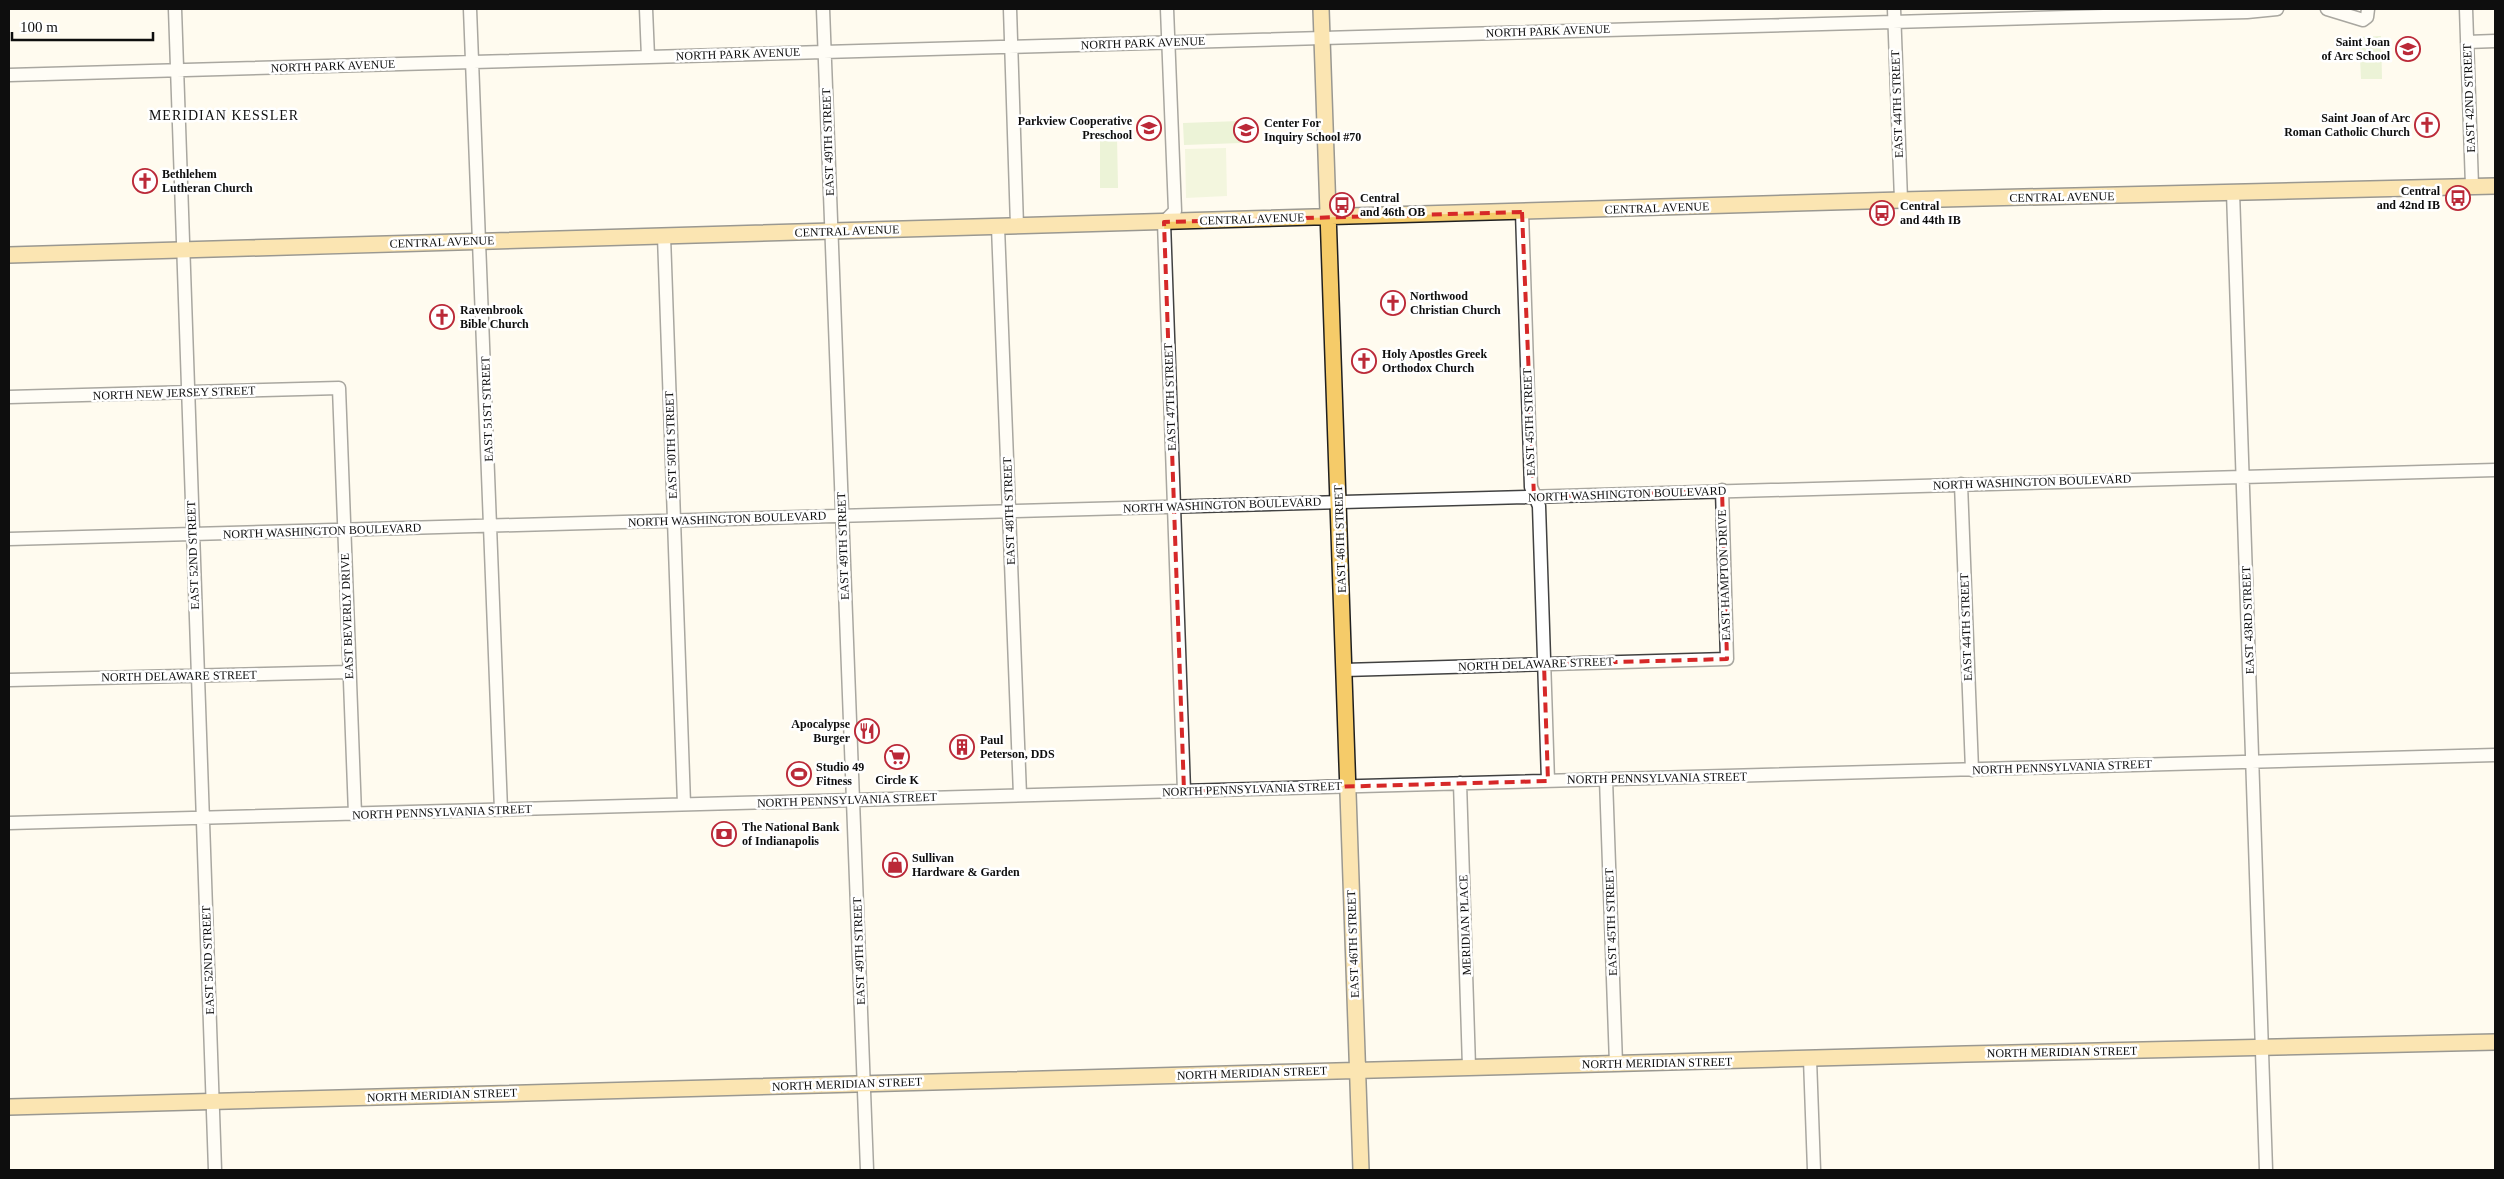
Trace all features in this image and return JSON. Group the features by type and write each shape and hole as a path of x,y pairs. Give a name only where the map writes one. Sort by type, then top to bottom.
{"main road":[{"name":"EAST 46TH STREET","path":"1322,9 1361,1170"},
{"name":"CENTRAL AVENUE","path":"9,255 1901,200 2495,186"},
{"name":"NORTH MERIDIAN STREET","path":"9,1107 1357,1070 2495,1042"}],"street":[{"name":"EAST 52ND STREET","path":"175,9 215,1170"},
{"name":"EAST 51ST STREET","path":"470,9 501,810"},
{"path":"646,9 648,57"},
{"name":"EAST 49TH STREET","path":"823,9 867,1170"},
{"path":"1010,9 1017,226"},
{"name":"EAST 47TH STREET","path":"1166,9 1175,211 1164,222 1184,791"},
{"name":"NORTH PARK AVENUE","path":"9,75 1322,38 1894,15 2248,12 2277,9"},
{"path":"2327,9 2363,20 2367,17 2368,9"},
{"name":"EAST 42ND STREET","path":"2466,9 2472,186"},
{"name":"EAST 44TH STREET","path":"1894,15 1901,200"},
{"path":"2467,42 2495,41"},
{"name":"EAST 43RD STREET","path":"2233,192 2266,1170"},
{"name":"EAST 45TH STREET","path":"1522,212 1532,486 1539,506 1548,781"},
{"name":"EAST 48TH STREET","path":"998,227 1020,795"},
{"name":"EAST 50TH STREET","path":"664,236 684,804"},
{"name":"NORTH NEW JERSEY STREET","path":"9,397 339,388"},
{"name":"EAST BEVERLY DRIVE","path":"339,388 354,814"},
{"name":"NORTH WASHINGTON BOULEVARD","path":"9,539 2495,470"},
{"name":"EAST 44TH STREET","path":"1961,484 1972,770"},
{"name":"EAST HAMPTON DRIVE","path":"1722,490 1727,659"},
{"name":"NORTH DELAWARE STREET","path":"1344,670 1727,659"},
{"name":"NORTH DELAWARE STREET","path":"9,680 349,672"},
{"name":"NORTH PENNSYLVANIA STREET","path":"9,823 2495,755"},
{"name":"EAST 45TH STREET","path":"1606,780 1616,1064"},
{"name":"MERIDIAN PLACE","path":"1460,783 1469,1068"},
{"path":"1810,1059 1814,1170"}],"highlighted area":[{"path":"1522,212 1534,497 1722,490 1727,659 1544,664 1548,781 1184,791 1164,222"}],"green space":[{"path":"2381,36 2382,79 2361,79 2359,37"},
{"path":"1240,121 1241,143 1184,145 1183,123"},
{"path":"1100,136 1117,136 1118,188 1100,188"},
{"path":"1226,148 1227,196 1186,198 1185,149"}],"place":[{"name":"Saint Joan of Arc School","path":"2408,49"},
{"name":"Saint Joan of Arc Roman Catholic Church","path":"2427,125"},
{"name":"Parkview Cooperative Preschool","path":"1149,128"},
{"name":"Center For Inquiry School #70","path":"1246,130"},
{"name":"Bethlehem Lutheran Church","path":"145,181"},
{"name":"Central and 42nd IB","path":"2458,198"},
{"name":"Central and 46th OB","path":"1342,205"},
{"name":"Central and 44th IB","path":"1882,213"},
{"name":"Northwood Christian Church","path":"1393,303"},
{"name":"Ravenbrook Bible Church","path":"442,317"},
{"name":"Holy Apostles Greek Orthodox Church","path":"1364,361"},
{"name":"Apocalypse Burger","path":"867,731"},
{"name":"Paul Peterson, DDS","path":"962,747"},
{"name":"Circle K","path":"897,757"},
{"name":"Studio 49 Fitness","path":"799,774"},
{"name":"The National Bank of Indianapolis","path":"724,834"},
{"name":"Sullivan Hardware & Garden","path":"895,865"}],"district":[{"name":"MERIDIAN KESSLER","path":"224,115"}]}
